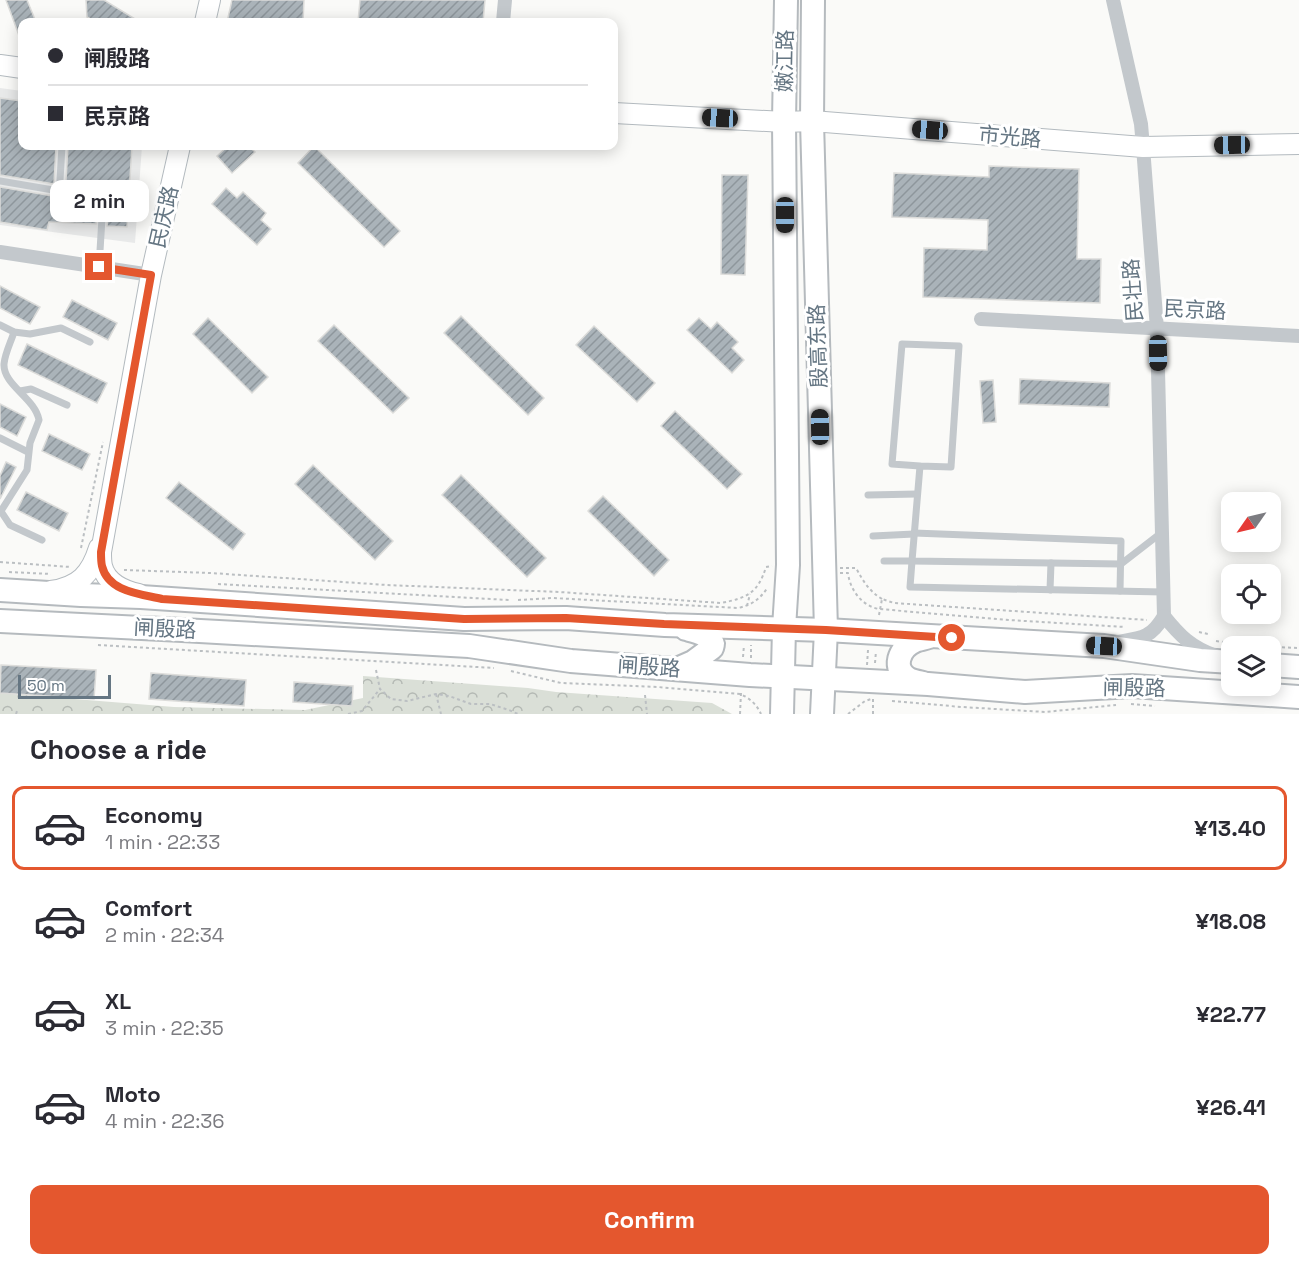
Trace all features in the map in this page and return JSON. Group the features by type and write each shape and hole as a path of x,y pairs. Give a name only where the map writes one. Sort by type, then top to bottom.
{"main road":[{"name":"嫩江路","path":"784,122 786,0"},
{"name":"嫩江路","path":"812,121 813,0"},
{"name":"殷高东路","path":"812,121 826,630 822,714"},
{"name":"殷高东路","path":"782,714 788,565 784,122"},
{"name":"闸殷路","path":"0,590 49,583 162,599 464,619 566,618 664,624 748,620 784,628 1104,646 1221,661"},
{"name":"闸殷路","path":"0,621 469,646 571,661 675,669 744,681 782,677 824,679 869,690 928,684 1025,692 1132,686 1299,697"},
{"path":"664,624 698,632 711,639 713,644 712,648 693,662 675,669"},
{"path":"928,684 909,679 898,667 898,659 908,645 930,637"},
{"path":"1281,666 1299,667"}],"street":[{"path":"207,18 210,0"},
{"path":"503,18 505,0"},
{"name":"民壮路","path":"1113,0 1143,147 1157,329 1164,616"},
{"path":"0,65 18,67"},
{"name":"市光路","path":"618,113 784,122 812,121 1143,147 1299,144"},
{"name":"民庆路","path":"49,583 70,587 85,576 102,537 151,275 179,150"},
{"path":"0,252 151,275"},
{"name":"民京路","path":"981,319 1299,336"},
{"path":"92,558 120,587 133,593 162,599"},
{"path":"1104,646 1145,637 1153,632 1164,616 1181,637 1221,658"}],"lane":[{"path":"58,214 62,150"},
{"path":"0,181 59,191"},
{"path":"99,267 104,202"},
{"path":"0,325 14,332 30,334 61,328 90,342"},
{"path":"14,332 5,357 3,373 34,406 39,420 28,452 27,470 0,511 10,525 42,540"},
{"path":"902,344 959,346 951,467 920,466 892,464 902,344"},
{"path":"20,391 31,389 67,405"},
{"path":"0,438 28,452"},
{"path":"920,466 910,587 1163,592"},
{"path":"868,495 917,494"},
{"path":"884,561 1121,564 1161,533"},
{"path":"873,536 914,534 1121,541 1120,591"},
{"path":"1050,590 1052,563"}],"path":[{"path":"92,558 104,440"},
{"path":"0,562 78,567 78,560 92,558 115,564 122,570 559,592 721,603 750,594 762,580 766,567 788,565"},
{"path":"824,568 856,568 871,593 882,599"},
{"path":"0,571 49,583"},
{"path":"848,573 852,587 858,596 866,605 879,609"},
{"path":"761,714 747,696 744,681 748,620 770,583"},
{"path":"219,584 509,600"},
{"path":"740,714 750,594"},
{"path":"518,600 552,598 738,608 748,620"},
{"path":"848,714 865,700 869,690 870,633"},
{"name":"闸殷路","path":"97,644 501,669"},
{"path":"376,670 380,689 391,699 406,702 436,694 471,704 490,704 518,714"},
{"name":"闸殷路","path":"507,670 561,683 658,687 744,681"},
{"path":"348,714 362,711 380,689"},
{"path":"436,694 441,714"},
{"path":"645,696 648,714"},
{"path":"884,700 1045,712 1122,705"},
{"path":"1128,704 1156,706"}],"shaded area":[{"path":"0,88 18,90 18,150 142,150 135,243 0,225"}],"green space":[{"path":"363,676 712,703 732,714 0,714 0,693 174,707 305,710 363,698"}],"building":[{"path":"6,0 27,0 34,18 18,18 18,33"},
{"path":"86,0 104,0 133,18 89,18"},
{"path":"232,0 304,0 303,18 228,18"},
{"path":"360,0 485,0 483,18 358,18"},
{"path":"0,98 18,100 18,150 56,150 54,184 0,175"},
{"path":"68,150 132,150 127,227 107,226 109,202 103,196 98,201 96,224 49,222 47,230 0,222 0,187 53,196 53,216 57,220 64,214"},
{"path":"224,150 253,150 255,152 232,173 217,156"},
{"path":"310,150 318,150 400,231 384,247 298,163"},
{"path":"989,166 1079,169 1077,259 1101,259 1100,303 923,297 924,248 987,250 988,220 892,217 894,173 989,177"},
{"path":"722,175 748,175 745,275 721,274"},
{"path":"226,188 237,198 243,192 266,213 261,220 271,229 257,245 212,204"},
{"path":"0,286 40,307 30,324 0,308"},
{"path":"72,300 117,323 108,340 63,317"},
{"path":"461,316 544,398 528,415 444,333"},
{"path":"208,318 268,377 252,393 193,334"},
{"path":"699,318 711,329 717,322 738,342 732,348 744,360 732,373 687,330"},
{"path":"334,325 409,398 393,413 318,341"},
{"path":"594,326 655,383 637,402 576,345"},
{"path":"27,344 107,383 97,403 18,365"},
{"path":"1020,379 1110,383 1109,407 1019,404"},
{"path":"993,380 996,422 983,423 980,381"},
{"path":"0,404 26,417 17,436 0,427"},
{"path":"675,411 742,474 727,489 661,426"},
{"path":"49,434 90,454 82,470 42,451"},
{"path":"6,462 16,467 0,499 0,476"},
{"path":"313,465 393,541 375,560 295,484"},
{"path":"461,475 546,558 527,577 442,495"},
{"path":"179,482 245,534 233,550 166,498"},
{"path":"26,492 68,513 59,531 17,510"},
{"path":"603,496 669,560 654,576 588,511"},
{"path":"1,665 96,670 94,699 0,693"},
{"path":"151,673 246,680 244,706 149,699"},
{"path":"294,682 353,686 352,706 293,702"}],"route":[{"path":"99,267 151,275 101,552 102,567 106,575 112,582 133,593 162,599 464,619 566,618 952,638"}]}
